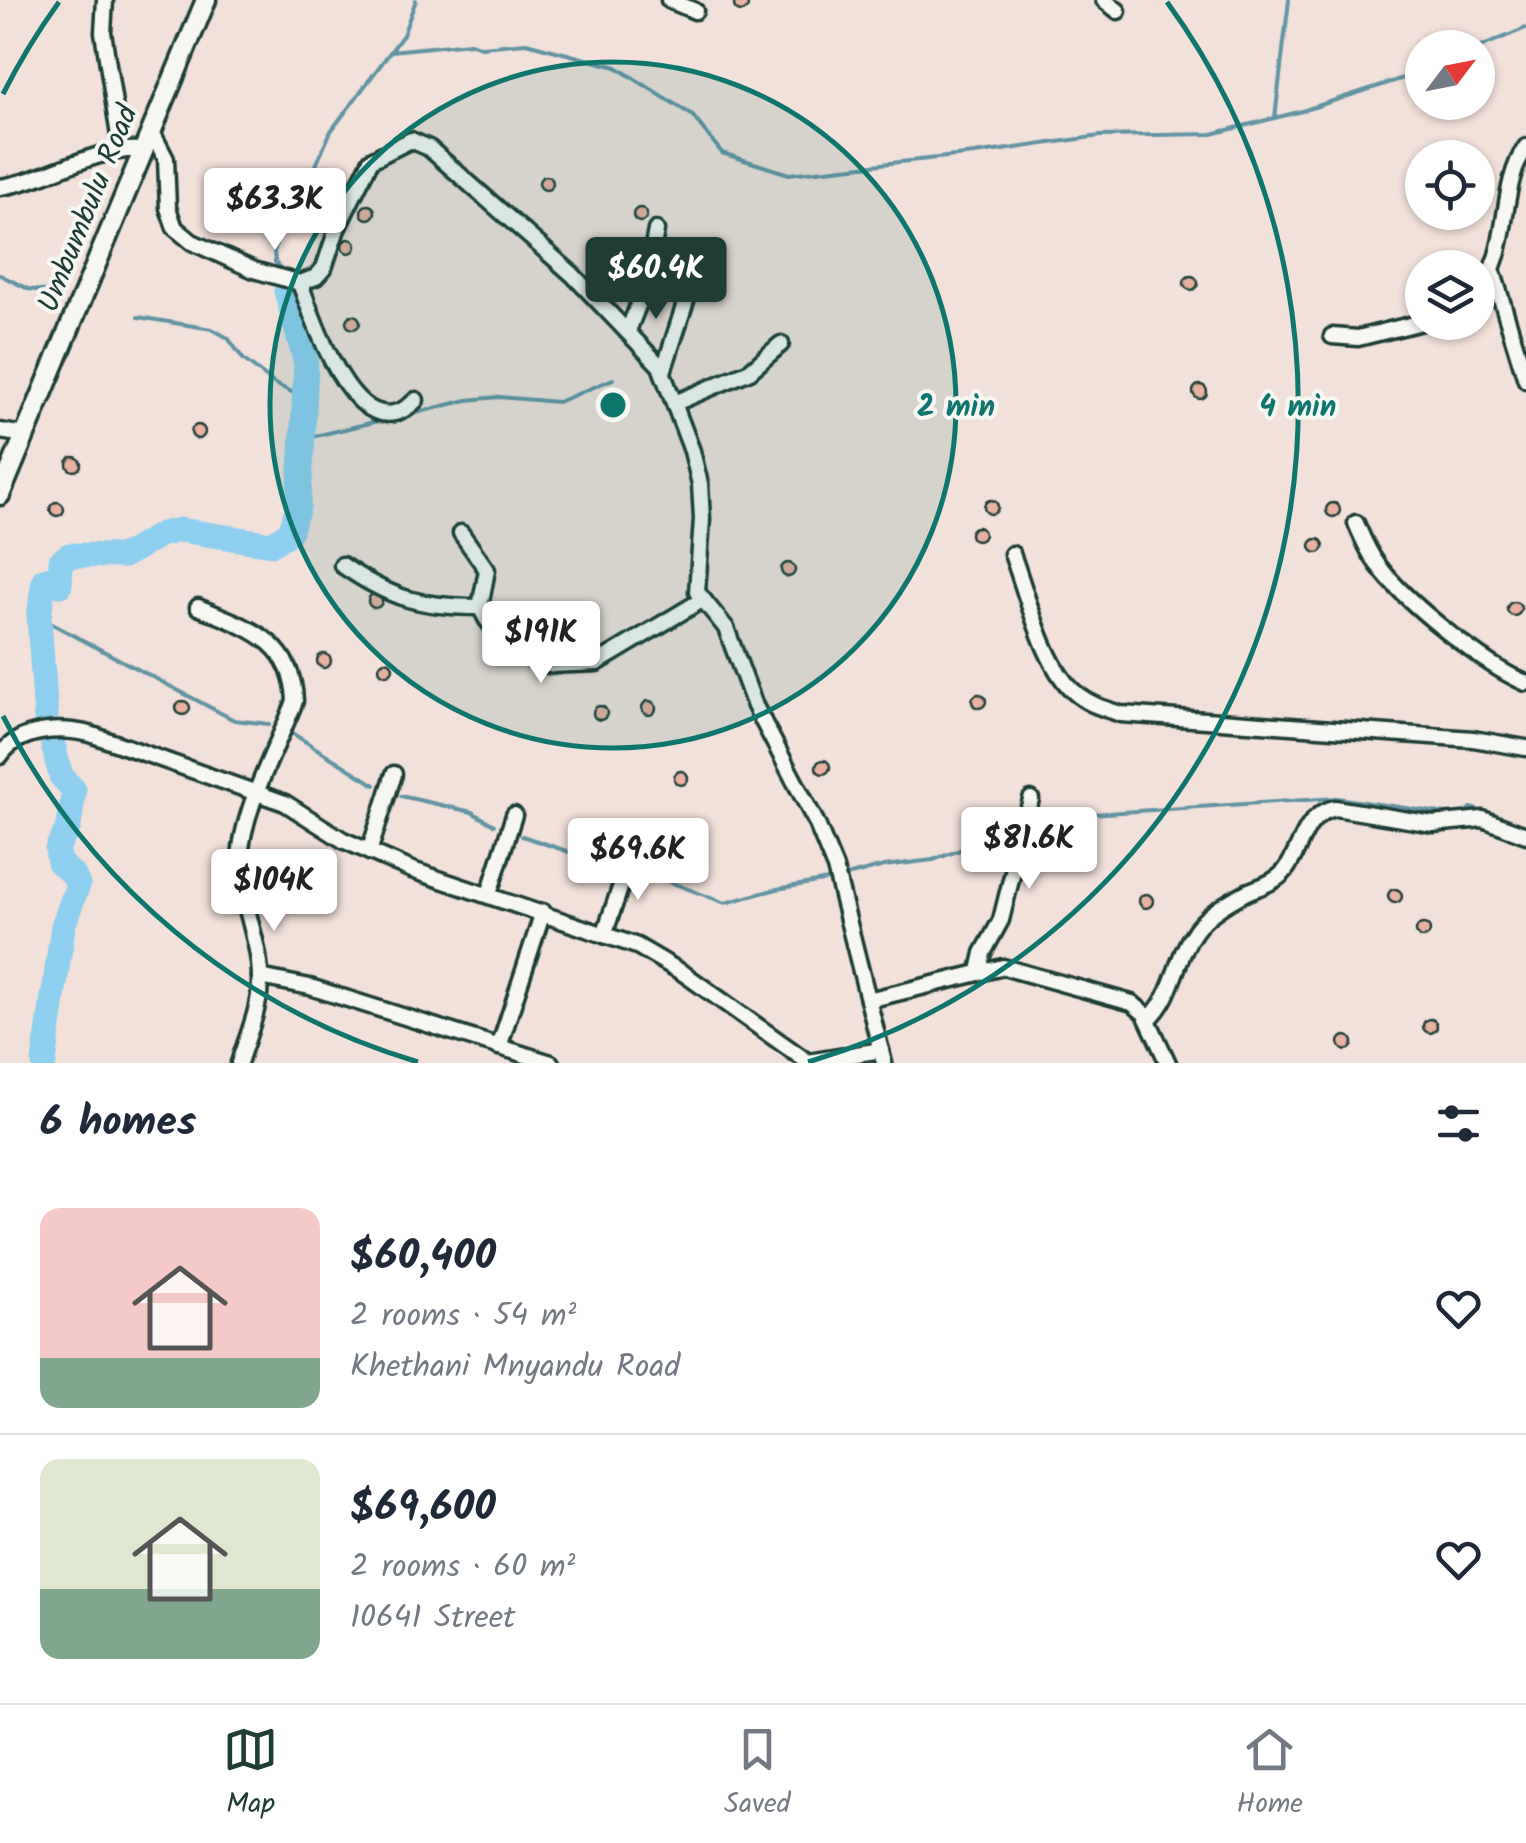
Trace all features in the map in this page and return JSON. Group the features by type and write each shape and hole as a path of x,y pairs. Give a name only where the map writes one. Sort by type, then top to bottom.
{"main road":[{"name":"Umbumbulu Road","path":"0,495 9,428 152,130 206,0"}],"street":[{"path":"105,0 103,32 121,149"},
{"path":"670,0 695,12"},
{"path":"1104,0 1118,11"},
{"path":"3,747 42,732 78,731 258,792 285,802 369,852 637,946 683,973 808,1062 882,1057 835,868 816,822 756,706 726,628 702,600 696,582 702,518 700,484 663,372 572,274 506,220 429,148 411,140 371,160 337,229 324,268 312,280 300,283 254,270 192,242 175,228 168,208 166,159 152,130"},
{"path":"1495,256 1512,176 1526,147"},
{"path":"0,186 45,177 121,149 142,150"},
{"path":"628,331 640,308 656,230"},
{"path":"1495,280 1526,380"},
{"path":"300,283 324,347 360,401 388,414 399,413 416,400"},
{"path":"663,372 692,285"},
{"path":"1332,336 1358,338 1405,326"},
{"path":"676,403 750,372 781,344"},
{"path":"1356,523 1374,559 1399,588 1483,659 1526,682"},
{"path":"460,533 487,570 480,607 514,652 559,667 597,663 702,600"},
{"path":"1012,554 1052,660 1069,688 1097,707 1121,714 1473,739 1526,748"},
{"path":"342,565 381,591 408,600 442,607 480,607"},
{"path":"198,607 272,642 288,670 295,701 258,792 240,862 260,977 239,1063"},
{"path":"369,852 394,774"},
{"path":"979,971 1001,920 1030,799"},
{"path":"1148,1019 1162,1007 1170,992 1194,932 1221,907 1283,874 1307,829 1326,810 1335,808 1433,824 1483,819 1526,835"},
{"path":"489,894 514,815"},
{"path":"604,934 631,856"},
{"path":"498,1047 542,912"},
{"path":"868,1000 991,968 1014,969 1123,998 1140,1008 1168,1063"},
{"path":"260,977 310,987 551,1063"}],"building":[{"path":"736,0 746,0 746,10 736,10"},
{"path":"546,176 553,183 546,190 539,183"},
{"path":"368,205 375,212 368,219 361,212"},
{"path":"640,208 647,215 640,222 633,215"},
{"path":"349,239 356,246 349,253 342,246"},
{"path":"1191,276 1198,283 1191,290 1184,283"},
{"path":"353,315 360,322 353,329 346,322"},
{"path":"1200,385 1207,392 1200,399 1193,392"},
{"path":"198,425 205,432 198,439 191,432"},
{"path":"74,457 81,464 74,471 67,464"},
{"path":"991,500 998,507 991,514 984,507"},
{"path":"57,502 64,509 57,516 50,509"},
{"path":"1333,503 1340,510 1333,517 1326,510"},
{"path":"977,527 984,534 977,541 970,534"},
{"path":"1317,539 1324,546 1317,553 1310,546"},
{"path":"788,563 795,570 788,577 781,570"},
{"path":"375,594 382,601 375,608 368,601"},
{"path":"1514,602 1521,609 1514,616 1507,609"},
{"path":"324,654 331,661 324,668 317,661"},
{"path":"386,661 393,668 386,675 379,668"},
{"path":"979,694 986,701 979,708 972,701"},
{"path":"183,701 190,708 183,715 176,708"},
{"path":"649,701 656,708 649,715 642,708"},
{"path":"600,706 607,713 600,720 593,713"},
{"path":"823,760 830,767 823,774 816,767"},
{"path":"681,771 688,778 681,785 674,778"},
{"path":"1395,889 1402,896 1395,903 1388,896"},
{"path":"1146,894 1153,901 1146,908 1139,901"},
{"path":"1423,924 1430,931 1423,938 1416,931"},
{"path":"1430,1019 1437,1026 1430,1033 1423,1026"},
{"path":"1346,1036 1353,1043 1346,1050 1339,1043"}],"waterway":[{"path":"283,271 275,262 274,252 283,212 309,181 331,131 403,35 416,0"},
{"path":"1275,118 1289,0"},
{"path":"1495,41 1526,28"},
{"path":"391,51 470,43 481,47 526,43 616,67 692,115 722,153 789,174 1100,136 1212,134 1302,111 1405,78"},
{"path":"0,275 28,289 52,292"},
{"path":"46,719 39,617 44,580 52,578 60,585 61,561 69,555 124,556 162,534 180,530 272,544 290,532 298,507 306,363 286,291"},
{"path":"138,317 212,329 228,338 244,360 275,384 304,398"},
{"path":"400,417 467,400 499,397 558,402 613,379"},
{"path":"303,439 391,418"},
{"path":"39,617 234,720 269,724"},
{"path":"290,732 375,785"},
{"path":"44,1063 63,926 78,885 59,862 57,849 69,826 74,790 61,776 52,741"},
{"path":"401,796 472,812 494,825"},
{"path":"1029,818 1337,798 1460,816 1471,808 1526,828"},
{"path":"843,877 884,866 933,860 960,850 998,820 1019,819"},
{"path":"522,836 605,864"},
{"path":"633,868 725,903 834,879"}]}
